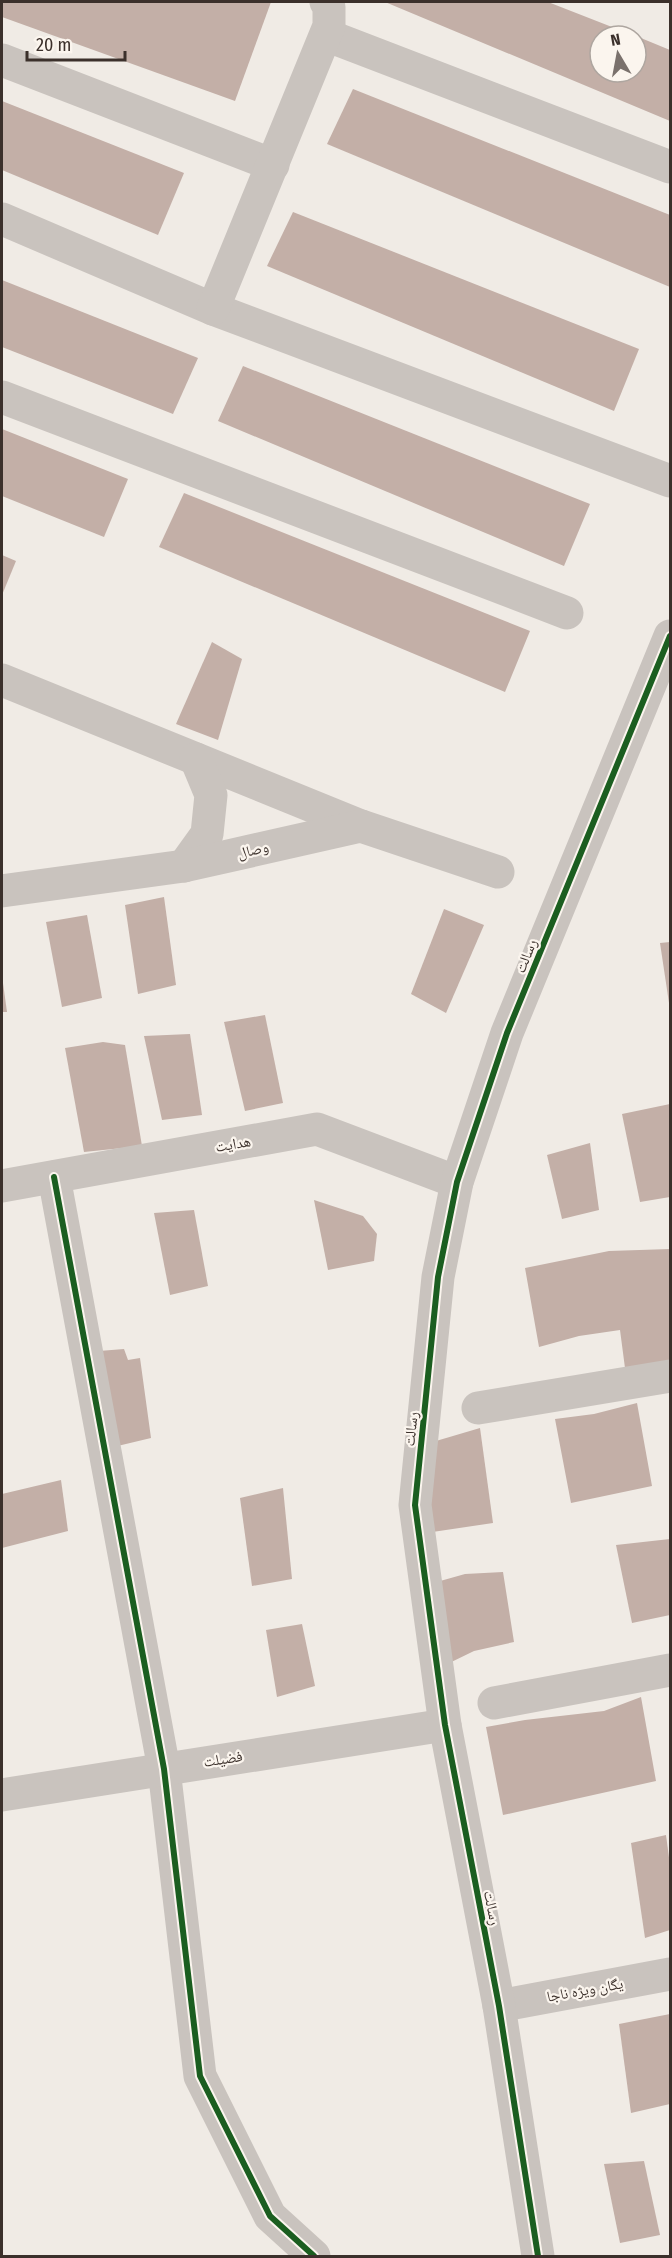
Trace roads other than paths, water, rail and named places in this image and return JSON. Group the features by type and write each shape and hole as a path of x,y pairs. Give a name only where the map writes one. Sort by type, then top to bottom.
{"street":[{"path":"213,309 329,26 329,7 326,2"},
{"path":"326,34 670,167"},
{"path":"2,60 273,165"},
{"path":"2,219 213,309 670,481"},
{"path":"2,397 567,613"},
{"name":"رسالت","path":"538,2256 499,2006 445,1725 415,1505 438,1278 457,1182 507,1033 670,636"},
{"path":"2,680 361,826 498,872"},
{"path":"184,866 207,834 211,795 196,759"},
{"name":"وصال","path":"2,891 184,866 361,826"},
{"name":"هدایت","path":"2,1186 317,1129 457,1182"},
{"path":"54,1177 164,1769 200,2076 270,2216 314,2256"},
{"path":"478,1408 670,1376"},
{"path":"494,1703 670,1670"},
{"name":"فضیلت","path":"2,1795 445,1725"},
{"name":"یگان ویژه ناجا","path":"499,2006 670,1974"}]}
